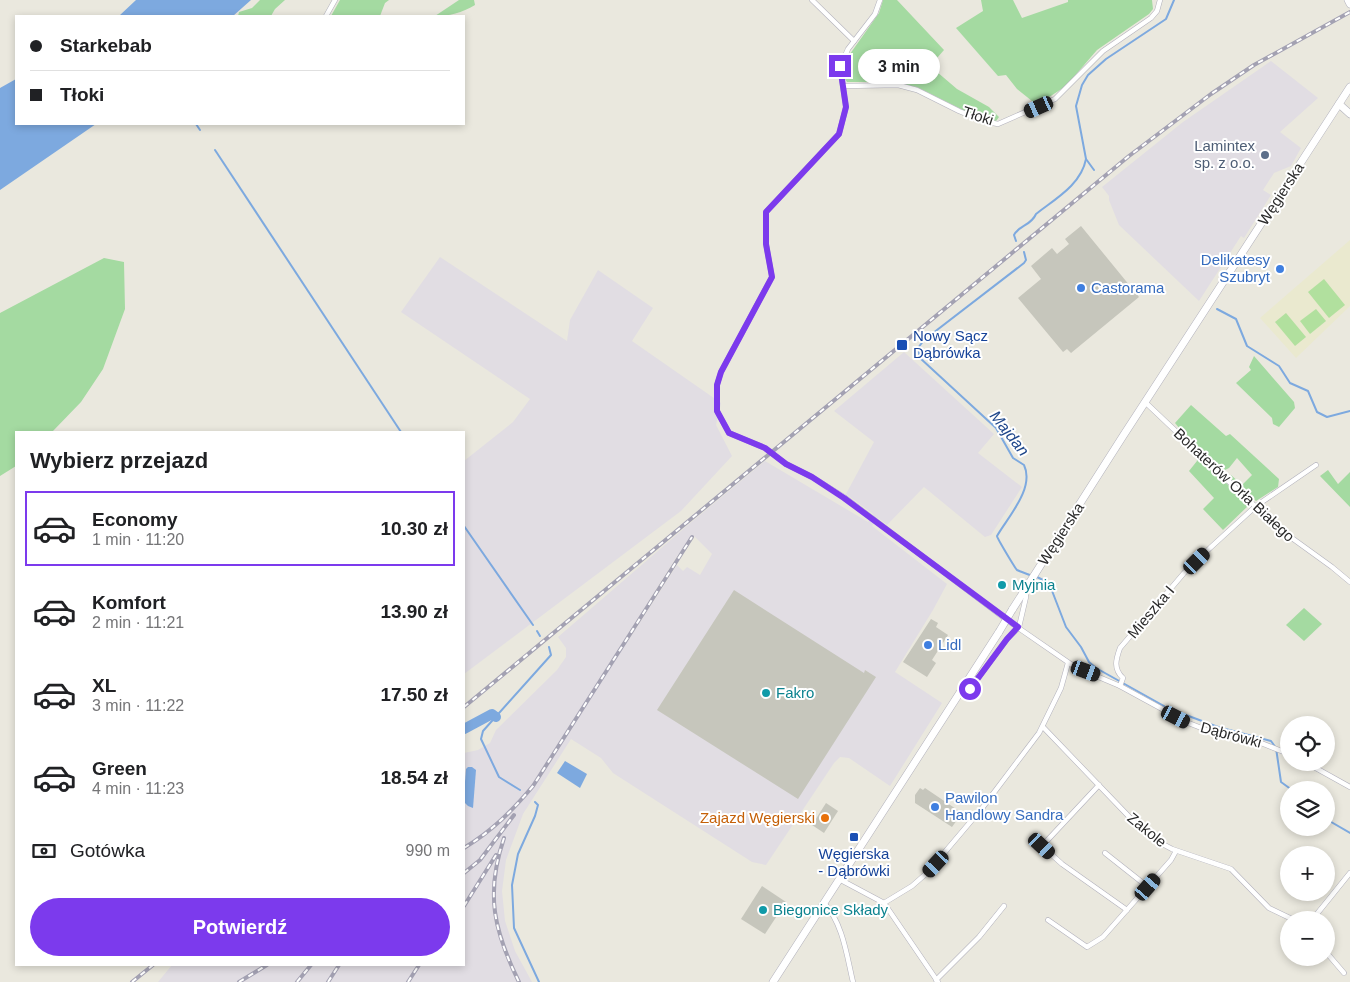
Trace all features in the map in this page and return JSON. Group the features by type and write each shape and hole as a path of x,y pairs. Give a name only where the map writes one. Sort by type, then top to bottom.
{"main road":[{"path":"1348,0 1350,4"},
{"name":"Węgierska","path":"773,982 1145,402 1350,87"},
{"path":"1339,104 1350,114"}],"street":[{"path":"327,15 335,0"},
{"path":"812,0 854,41"},
{"path":"844,86 840,66 843,58 875,14 880,0"},
{"name":"Tłoki","path":"844,86 898,85 917,90 983,121 998,124 1055,99 1103,51 1151,18 1157,11 1160,0"},
{"name":"Dąbrówki","path":"844,86 846,107 839,134 766,212 766,244 772,277 721,372 717,385 717,411 729,433 765,448 786,464 812,477 844,498 1007,620 1068,663 1121,684 1186,722 1209,731 1256,741 1280,750"},
{"name":"Bohaterów Orła Białego","path":"1145,402 1278,528 1350,582"},
{"name":"Mieszka I","path":"1121,684 1116,667 1116,658 1120,648 1184,573 1256,506 1316,465"},
{"path":"960,692 970,689 1018,627 1026,597 1025,589"},
{"path":"884,903 912,886 936,864 1018,762 1043,727 1061,688 1068,663"},
{"name":"Zakole","path":"1043,727 1138,826 1155,840 1176,851 1231,869 1269,908 1280,913"},
{"path":"1321,771 1350,787"},
{"path":"1099,785 1042,846 1062,864 1127,910"},
{"path":"1048,920 1087,947 1103,937 1171,860 1176,851"},
{"path":"1106,853 1148,887"},
{"path":"1319,911 1350,873"},
{"path":"839,879 884,903 937,981 979,937 1004,906"},
{"path":"824,903 833,916 841,936 853,982"},
{"path":"1335,962 1344,972"}],"shaded area":[{"path":"1271,61 1318,98 1280,132 1301,148 1291,166 1274,173 1263,190 1271,195 1244,238 1241,236 1199,301 1119,225 1109,196 1102,187 1183,122"},
{"path":"1350,240 1350,306 1296,358 1260,318"},
{"path":"440,257 567,341 570,320 598,270 653,308 632,341 721,403 716,425 732,456 681,511 465,673 465,460 513,422 530,399 401,312"},
{"path":"904,352 994,434 978,453 1022,487 991,535 985,537 924,487 887,525 878,518 872,526 947,584 895,672 942,703 890,786 849,758 840,757 834,763 766,865 752,862 613,773 601,758 571,739 523,814 506,860 502,891 505,921 515,951 532,982 158,982 171,966 465,966 465,753 478,750 490,743 496,730 557,670 566,657 566,648 558,637 765,461 868,522 873,514 846,494 874,442 834,411","holes":["694,536 712,554 700,575 687,567 683,571 677,565 628,641 625,639 677,556"]}],"green space":[{"path":"260,0 285,0 272,15 238,15 239,12 252,8"},
{"path":"340,0 389,0 385,3 380,15 332,15"},
{"path":"459,0 474,0 475,5 455,14 436,15"},
{"path":"883,0 897,0 944,50 930,66 957,89 989,107 999,117 996,121 969,113 917,87 889,82 847,82 843,76 845,61 879,13"},
{"path":"981,0 1013,0 1022,18 1068,2 1068,0 1152,0 1153,9 1149,14 1097,50 1066,86 1037,105 1017,89 1006,75 998,76 956,28 983,11"},
{"path":"104,258 124,262 125,309 103,369 81,402 53,431 15,431 15,467 0,476 0,313"},
{"path":"1324,279 1345,305 1329,318 1308,292"},
{"path":"1316,309 1326,321 1310,334 1300,321"},
{"path":"1286,313 1306,337 1295,346 1275,322"},
{"path":"1254,356 1294,402 1295,408 1279,427 1273,424 1272,418 1236,383 1251,370 1249,367"},
{"path":"1191,405 1226,436 1230,434 1279,479 1278,487 1256,501 1230,478 1231,475 1242,485 1252,475 1237,458 1229,468 1223,471 1175,423"},
{"path":"1196,457 1200,458 1249,505 1223,530 1203,509 1214,498 1189,471 1197,461"},
{"path":"1328,470 1338,484 1350,472 1350,507 1320,476"},
{"path":"1304,608 1322,624 1304,641 1286,625"}],"water":[{"path":"136,0 251,0 234,15 120,15"},
{"path":"15,80 15,125 95,125 0,190 0,88"},
{"path":"565,761 587,774 580,788 557,773"},
{"path":"472,767 476,770 473,808 465,803 466,769"}],"building":[{"name":"Castorama","path":"1081,226 1139,297 1071,353 1067,349 1063,352 1018,298 1041,279 1031,266 1052,248 1057,254 1069,244 1065,239"},
{"name":"Fakro","path":"734,590 864,673 865,670 876,677 798,799 657,710"},
{"name":"Lidl","path":"931,619 938,623 936,627 948,635 932,660 936,663 927,677 903,662"},
{"name":"Pawilon Handlowy Sandra","path":"920,788 923,790 925,788 962,813 952,827 915,803 915,795"},
{"name":"Zajazd Węgierski","path":"826,803 838,811 824,833 812,825"},
{"name":"Biegonice Składy","path":"762,886 786,902 765,934 741,919"}],"waterway":[{"path":"1094,170 1086,159 1076,106 1082,85 1088,75 1106,59 1166,19 1174,0"},
{"path":"197,125 200,130"},
{"path":"215,150 400,431"},
{"name":"Majdan","path":"1016,241 1014,235 1016,232 1073,184 1079,176 1086,159"},
{"name":"Majdan","path":"1024,252 1026,260 1024,263 924,340 918,348 920,358 996,428 1013,458 1024,465 1026,483 1023,493 997,536 1017,570 1032,576"},
{"path":"1217,309 1236,319 1247,346 1279,366 1290,383 1308,391 1317,412 1327,417 1350,411"},
{"path":"465,527 533,625"},
{"name":"Majdan","path":"1037,577 1049,583 1066,627 1081,647 1089,662 1096,668 1164,706"},
{"path":"537,631 540,636"},
{"path":"520,790 499,777 481,739 483,731 551,655 549,647"},
{"name":"Majdan","path":"1170,709 1218,727 1271,741 1276,748 1281,781"},
{"path":"465,728 492,714 496,717"},
{"path":"535,802 538,805 535,816 518,854 512,885 514,928 539,982"},
{"name":"Majdan","path":"1335,824 1350,833"}],"railway":[{"path":"465,706 1129,156 1211,94 1254,65 1350,12"},
{"path":"465,847 484,835 501,820 533,786 692,537"},
{"path":"465,872 480,860 514,815"},
{"path":"504,838 495,877 495,912 503,946 519,982"},
{"path":"465,904 496,855"},
{"path":"132,982 152,966"},
{"path":"239,982 265,966"},
{"path":"297,982 310,966"},
{"path":"328,982 338,966"},
{"path":"408,982 418,966"}],"place":[{"name":"Lamintex sp. z o.o.","path":"1265,155"},
{"name":"Delikatesy Szubryt","path":"1280,269"},
{"name":"Castorama","path":"1081,288"},
{"name":"Nowy Sącz Dąbrówka","path":"902,345"},
{"name":"Myjnia","path":"1002,585"},
{"name":"Lidl","path":"928,645"},
{"name":"Fakro","path":"766,693"},
{"name":"Pawilon Handlowy Sandra","path":"935,807"},
{"name":"Zajazd Węgierski","path":"825,818"},
{"name":"Węgierska - Dąbrówki","path":"854,837"},
{"name":"Biegonice Składy","path":"763,910"}],"route":[{"path":"840,66 846,107 839,134 766,212 764,222 766,244 772,277 721,372 717,385 717,411 729,433 765,448 786,464 812,477 844,498 1018,627 970,689"}]}
